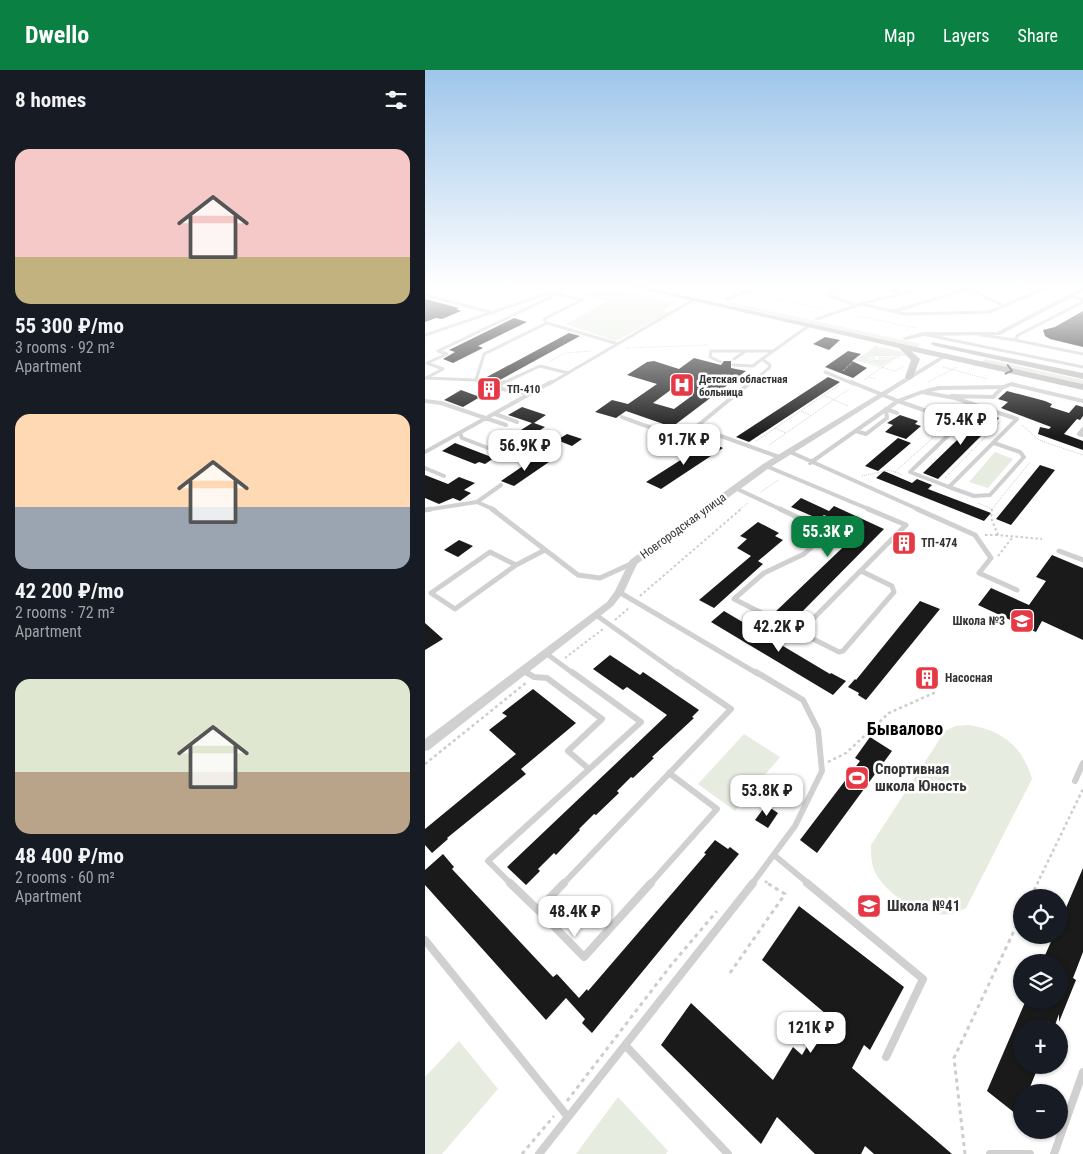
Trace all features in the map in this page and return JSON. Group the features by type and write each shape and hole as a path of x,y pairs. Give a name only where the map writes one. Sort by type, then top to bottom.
{"main road":[{"path":"847,336 1083,387"},
{"path":"893,336 905,338 923,336 953,348 1083,376"},
{"path":"913,350 923,349 925,346 923,336"},
{"path":"900,347 916,359 909,377"},
{"path":"945,356 953,348"},
{"path":"985,365 974,359 989,356"}],"street":[{"path":"923,336 929,336"},
{"name":"Новгородская улица","path":"425,746 610,604 619,592 633,562 779,457 945,356"}],"lane":[{"path":"426,364 447,354 438,351 470,336"},
{"path":"476,380 485,354 522,336"},
{"path":"590,336 618,344"},
{"path":"425,452 632,336"},
{"path":"733,365 753,366 795,336"},
{"path":"923,336 1083,367"},
{"path":"986,336 1083,354"},
{"path":"1015,340 1018,336"},
{"path":"721,362 710,356 711,351 771,352"},
{"path":"734,359 746,351"},
{"path":"622,417 673,432 689,432 769,368 770,365 762,359"},
{"path":"425,378 443,369 426,364"},
{"path":"498,386 540,366 568,373"},
{"path":"825,372 961,423 910,472 985,498 1023,459 1024,454 993,443"},
{"path":"425,378 476,380 498,386 502,389 531,394"},
{"path":"943,396 990,397 995,396 1004,387 1011,384 1083,400"},
{"path":"1071,384 1083,391"},
{"path":"811,463 898,400 923,391 939,388 1004,387"},
{"path":"923,391 1017,419 949,487"},
{"path":"425,402 441,402 506,425"},
{"path":"886,409 897,413"},
{"path":"856,431 865,434 887,418 886,409"},
{"path":"495,414 517,422"},
{"path":"695,428 779,457"},
{"path":"1083,430 1079,434 1083,435"},
{"path":"460,433 462,438 501,453"},
{"path":"788,452 975,534 991,558 979,573 1017,590"},
{"path":"766,466 906,526 799,633"},
{"path":"425,468 444,476"},
{"path":"425,510 477,502 501,485"},
{"path":"735,488 828,532 804,554 764,573 734,599 835,651 843,651 894,592 892,586 861,571"},
{"path":"477,502 498,512 578,576 587,579 605,578 633,562"},
{"path":"515,565 490,552 431,593 455,609 515,565 545,550"},
{"path":"1059,551 1083,560"},
{"path":"539,1154 774,855 795,826 821,777 818,730 803,700 619,592"},
{"path":"538,910 731,708 596,615"},
{"path":"547,654 641,722 488,861 584,956 717,809 669,774"},
{"path":"525,671 534,678 547,678 603,719 568,751 589,769"},
{"path":"1075,781 1083,763"},
{"path":"774,855 923,979 886,1057"},
{"path":"425,940 568,1117"},
{"path":"625,1045 728,1154"},
{"path":"1054,1154 1083,1072"},
{"path":"990,1154 1030,1154"}],"path":[{"path":"608,350 701,344 713,346"},
{"path":"540,366 565,353 591,351"},
{"path":"837,376 856,360 876,356 881,358 904,357"},
{"path":"761,451 897,357"},
{"path":"856,360 895,370 907,364"},
{"path":"921,386 961,365"},
{"path":"940,366 951,371 994,380"},
{"path":"868,377 876,379"},
{"path":"748,446 848,380"},
{"path":"824,395 835,400"},
{"path":"801,411 811,416"},
{"path":"940,483 1006,416"},
{"path":"1017,419 1039,440 1083,455"},
{"path":"775,428 786,433"},
{"path":"895,472 938,433"},
{"path":"998,535 991,518 992,509 1031,462 1023,459"},
{"path":"851,480 856,477 886,470 903,475"},
{"path":"559,662 637,602 643,592 785,474"},
{"path":"976,503 992,509"},
{"path":"975,534 1043,539"},
{"path":"991,558 996,557 1012,538"},
{"path":"425,764 534,678"},
{"path":"1034,889 1083,789"},
{"path":"731,972 785,894 757,877"},
{"path":"965,1154 954,1058 1013,933"}],"shaded area":[{"path":"600,336 626,336 616,341"},
{"path":"863,336 882,336 920,344 916,348"},
{"path":"875,346 899,351 908,356 863,358 877,360 895,358 882,366 857,360"},
{"path":"985,359 1083,380 1083,384 982,362"},
{"path":"995,452 1013,459 988,488 969,482"},
{"path":"969,725 991,731 1009,742 1023,758 1032,779 966,908 953,914 930,913 899,898 882,882 873,867 871,845 945,731 955,726"},
{"path":"744,734 780,757 735,811 698,784"},
{"path":"459,1041 498,1089 442,1154 425,1154 425,1077"},
{"path":"618,1097 668,1151 666,1154 576,1154"}],"building":[{"path":"478,336 499,336 478,346 483,348 453,363 443,359 455,352 449,350"},
{"path":"564,336 580,336 498,381 485,378"},
{"path":"1045,336 1083,336 1083,347 1050,339"},
{"path":"825,337 840,340 829,350 813,344"},
{"path":"848,351 861,354 852,361 867,368 853,378 825,367"},
{"path":"694,358 721,365 724,361 731,361 731,368 746,371 672,427 626,411 616,418 595,412 612,400 628,404 657,384 627,375 647,362 654,361 679,369","holes":["672,389 693,395 674,409 653,403"]},
{"path":"828,377 840,382 749,442 736,437"},
{"path":"461,390 480,397 463,407 444,400"},
{"path":"1007,391 1045,401 1052,404 1050,407 1069,413 1076,405 1083,407 1083,416 1080,420 1077,419 1064,434 1083,441 1083,450 1038,434 1040,427 1049,429 1051,427 1001,408 1008,402 998,399"},
{"path":"522,407 546,415 534,423 545,427 513,447 502,442 532,423 508,415"},
{"path":"985,413 999,418 938,479 923,473"},
{"path":"900,415 918,421 915,424 921,426 906,439 885,432 893,425 887,423"},
{"path":"567,434 582,439 572,446 557,440"},
{"path":"898,438 911,443 878,471 865,466"},
{"path":"709,442 723,448 661,489 646,482"},
{"path":"455,443 494,458 485,464 479,462 475,464 442,451"},
{"path":"536,457 549,462 514,486 501,481"},
{"path":"1040,465 1055,470 1011,525 996,519"},
{"path":"884,471 912,483 917,479 932,485 928,489 991,513 984,521 876,478"},
{"path":"425,475 448,484 459,477 475,483 464,490 471,493 460,501 453,498 439,504 425,498"},
{"path":"801,498 829,511 834,506 884,529 791,623 773,614 860,531 824,515 819,519 791,507"},
{"path":"758,522 779,533 775,536 783,540 758,561 763,564 714,608 699,600 751,556 737,548 747,539 740,536"},
{"path":"459,540 473,546 458,557 444,550"},
{"path":"1052,555 1083,568 1083,640 1042,621 1036,632 978,605 991,588 1029,605 1046,581 1036,577"},
{"path":"920,601 940,609 866,700 858,695 859,693 848,687 856,680"},
{"path":"724,611 830,674 846,681 833,695 711,622"},
{"path":"425,623 443,639 425,650"},
{"path":"610,655 640,675 643,672 699,710 692,717 694,718 652,757 654,758 617,791 619,793 596,815 594,814 556,855 554,853 538,869 540,871 526,885 507,867 667,715 627,687 623,690 593,669"},
{"name":"Насосная","path":"922,670 937,678 931,686 916,678"},
{"path":"533,689 576,723 521,769 526,774 447,838 432,853 425,845 425,829 516,754 489,730 507,716 502,713"},
{"path":"870,737 892,751 817,853 800,840 860,761 855,758"},
{"path":"766,805 778,813 768,828 755,820"},
{"path":"715,840 728,849 730,847 739,854 592,1033 582,1023 585,1019 566,998 546,1020 425,885 425,870 443,854 454,867 452,869 553,977 557,974 579,998 587,989 588,991 706,854 704,853"},
{"path":"1083,868 1083,952 1073,978 1076,980 1068,1000 1068,954 1046,954 1050,944 1068,944 1068,903"},
{"path":"799,906 904,987 870,1050 864,1045 852,1068 952,1154 874,1154 865,1146 861,1154 815,1154 777,1117 761,1144 661,1045 691,1003 773,1080 793,1047 802,1055 826,1014 762,960"},
{"path":"1022,1009 1064,1009 1060,1019 1059,1014 1057,1019 1018,1019"},
{"path":"1013,1030 1013,1074 1035,1074 1031,1084 1013,1084 1013,1112 987,1091"}],"place":[{"name":"Детская областная больница","path":"682,385"},
{"name":"ТП-410","path":"489,389"},
{"name":"ТП-474","path":"904,543"},
{"name":"Школа №3","path":"1022,621"},
{"name":"Насосная","path":"927,678"},
{"name":"Спортивная школа Юность","path":"857,778"},
{"name":"Школа №41","path":"869,906"}],"district":[{"name":"Бывалово","path":"905,728"}]}
